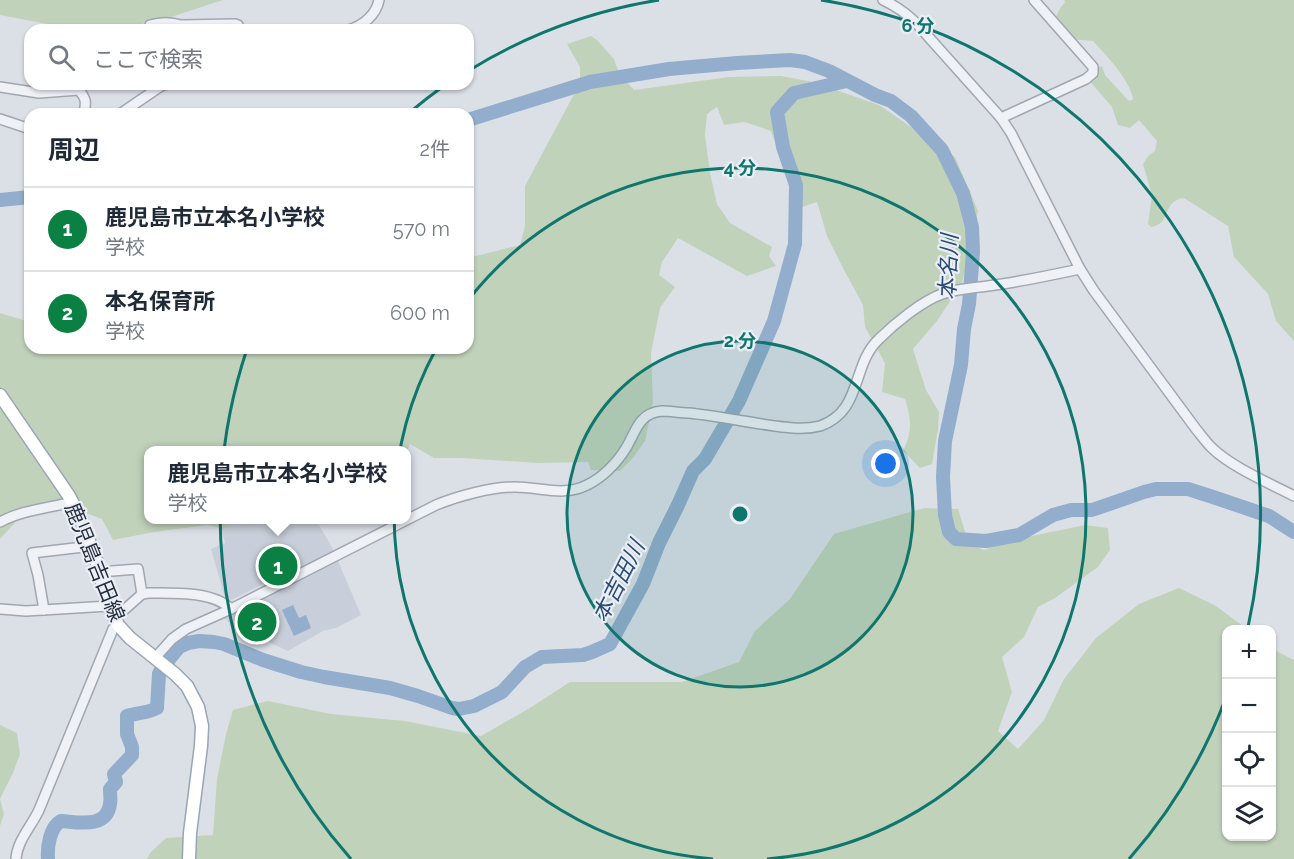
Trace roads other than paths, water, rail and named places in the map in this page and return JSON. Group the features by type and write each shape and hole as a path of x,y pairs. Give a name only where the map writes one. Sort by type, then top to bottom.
{"main road":[{"name":"鹿児島吉田線","path":"0,395 81,519 114,616 130,638 176,674 187,686 198,707 202,726 201,746 189,859"}],"street":[{"path":"361,24 374,14 380,0"},
{"path":"883,0 895,5 912,19 1001,118 1011,133 1080,270 1196,429 1212,448 1242,468 1294,496"},
{"path":"1001,118 1093,74 1093,67 1034,0"},
{"path":"154,24 178,24"},
{"path":"0,87 39,93 79,90 85,97 85,108"},
{"path":"129,108 155,90"},
{"path":"0,119 24,127"},
{"path":"411,518 448,500 502,488 515,487 561,492 587,485 599,478 616,462 641,421 660,411 722,416 790,428 809,428 830,421 844,410 849,402 870,349 927,301 960,289 1080,270"},
{"path":"0,522 42,508 72,502"},
{"path":"158,660 179,633 399,524"},
{"path":"44,610 32,553 92,546"},
{"path":"99,572 138,569 142,594"},
{"path":"0,609 114,616 142,594 149,593 195,594 226,604 231,609"},
{"path":"16,859 20,842 39,810 113,629 114,616"}],"water":[{"path":"293,605 299,618 306,615 311,628 294,636 282,610"}],"waterway":[{"name":"本名川","path":"474,118 590,82 669,69 790,60 805,62 829,71 891,101 911,116 942,150 963,193 972,227 973,252 969,304 961,365 945,441 943,477 945,515 949,532 956,539 986,541 1019,535 1053,515 1071,510 1092,510 1156,489 1188,489 1269,516 1294,532"},
{"name":"本吉田川","path":"48,859 50,838 57,824 61,821 83,823 98,821 108,812 110,789 116,782 114,774 132,755 132,747 127,734 127,716 157,708 159,674 179,647 188,643 199,641 224,644 301,672 390,688 459,709 474,706 502,692 525,667 542,657 583,655 610,644 643,584 659,543 693,471 705,459 739,401 774,321 795,244 796,185 783,147 777,112 794,93 847,81"},
{"name":"本名川","path":"0,200 24,198"}],"place":[{"name":"鹿児島市立本名小学校","path":"278,566"},
{"name":"本名保育所","path":"257,622"}]}
